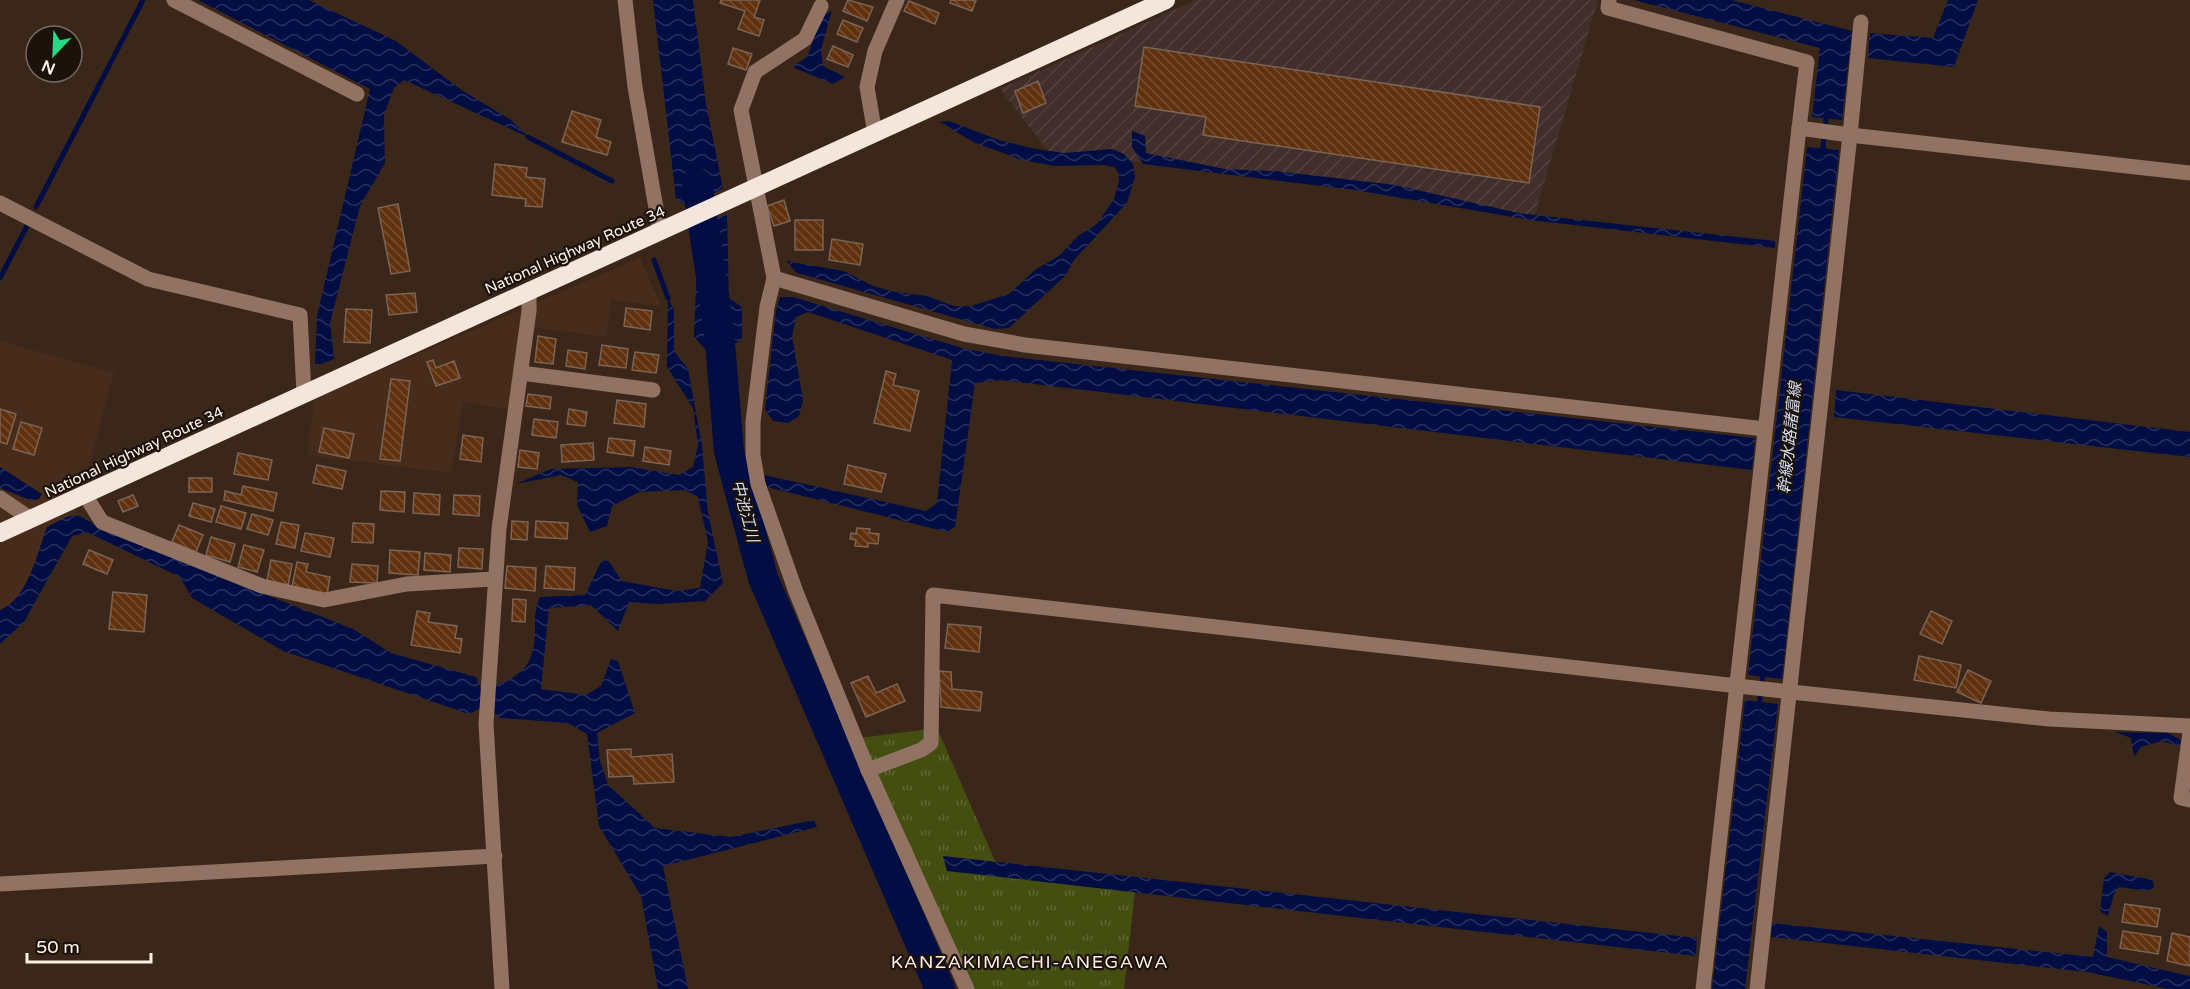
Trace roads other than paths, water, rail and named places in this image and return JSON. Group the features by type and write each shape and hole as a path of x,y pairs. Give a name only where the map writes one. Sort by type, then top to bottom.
{"highway":[{"name":"National Highway Route 34","path":"0,533 1166,0"}],"street":[{"path":"174,0 357,93"},
{"path":"625,0 635,87 666,229"},
{"path":"874,134 867,87 875,51 897,0"},
{"path":"1610,0 1608,8 1807,62 1806,129 1765,429 1703,989"},
{"path":"822,2 805,39 755,72 741,110 748,191 774,278 767,307 753,422 753,455 758,484 796,592 868,770 967,989"},
{"path":"1757,989 1791,692 1843,134 1860,22"},
{"path":"1806,129 2190,173"},
{"path":"0,204 148,279 300,315 304,394"},
{"path":"774,278 964,334 1025,345 1765,429"},
{"path":"502,989 486,724 494,579 521,373 529,290"},
{"path":"521,373 653,390"},
{"path":"85,495 102,522 262,586 324,600 407,584 494,579"},
{"path":"0,498 31,519"},
{"path":"868,770 921,750 931,743 933,595 1771,690 2049,719 2190,726"},
{"path":"2190,732 2181,798 2190,800"},
{"path":"0,884 495,856"}],"water":[{"path":"198,0 309,0 396,41 460,89 511,120 528,137 404,80 394,88 384,115 385,163 360,206 330,323 334,359 315,366 317,316 370,89"},
{"path":"653,0 693,0 706,104 723,188 689,207 676,199"},
{"path":"1634,0 1732,0 1852,31 1842,120 1812,117 1820,48"},
{"path":"1948,0 1978,0 1954,67 1868,58 1870,33 1933,38"},
{"path":"832,10 821,50 823,66 845,77 833,84 792,67 807,57 822,17"},
{"path":"949,121 999,140 1036,149 1064,153 1112,149 1124,154 1133,164 1135,177 1127,203 1074,260 1065,276 1009,328 995,329 797,273 786,261 844,271 873,286 895,292 927,296 954,306 971,306 1009,294 1036,269 1059,256 1078,236 1097,224 1114,199 1119,181 1118,172 1114,167 1104,165 1055,166 1022,160 973,142 940,122"},
{"path":"1132,131 1145,136 1146,153 1225,169 1275,171 1395,185 1518,213 1775,241 1775,248 1530,220 1354,190 1143,164 1132,147"},
{"path":"1807,147 1839,150 1782,679 1748,675"},
{"path":"727,214 729,298 742,307 742,341 706,350 694,337 697,265 692,230"},
{"path":"780,297 793,297 962,348 1003,356 1755,438 1752,470 1001,380 975,383 955,527 947,532 767,487 764,475 926,511 937,503 952,360 808,312 796,317 792,337 803,399 799,416 788,423 773,421 765,409 776,310"},
{"path":"668,298 674,310 674,351 688,369 702,445 708,513 723,583 705,601 658,604 629,602 618,631 591,605 549,608 541,689 586,695 601,686 611,659 618,661 635,713 597,733 600,761 608,785 655,828 731,837 814,820 817,827 663,866 688,989 658,989 641,896 599,826 587,734 568,723 500,718 489,710 479,709 469,714 283,651 192,598 180,577 87,532 72,536 24,622 0,644 0,610 10,604 25,586 47,527 74,516 84,518 99,529 353,629 391,653 476,677 482,691 512,678 526,666 533,647 536,611 540,597 585,595 601,562 607,559 622,581 676,591 700,588 708,542 698,497 685,490 639,492 612,506 607,526 590,532 577,505 578,482 561,475 516,484 551,469 630,467 679,475 693,467 698,445 693,408 667,367"},
{"path":"1836,390 2190,432 2190,457 1834,417"},
{"path":"0,467 42,494 39,499 32,501 0,488"},
{"path":"1745,700 1778,704 1745,989 1712,989"},
{"path":"2115,732 2168,733 2181,740 2179,746 2162,741 2141,747 2134,757 2131,738"},
{"path":"943,856 1697,938 1696,956 947,871"},
{"path":"2110,872 2153,880 2154,888 2145,891 2119,887 2114,894 2108,916 2100,911 2104,878"},
{"path":"1772,923 2093,957 2099,926 2107,932 2107,957 2190,976 2190,989 2168,989 2087,972 1771,937"}],"waterway":[{"path":"36,207 143,0"},
{"name":"幹線水路諸富線","path":"1822,156 1827,111"},
{"path":"528,137 612,181"},
{"name":"中池江川","path":"697,183 719,331 729,451 763,578 940,989"},
{"path":"0,278 27,226"},
{"path":"654,260 668,298"},
{"name":"幹線水路諸富線","path":"1759,707 1763,672"}],"district":[{"name":"KANZAKIMACHI-ANEGAWA","path":"1030,962"}]}
